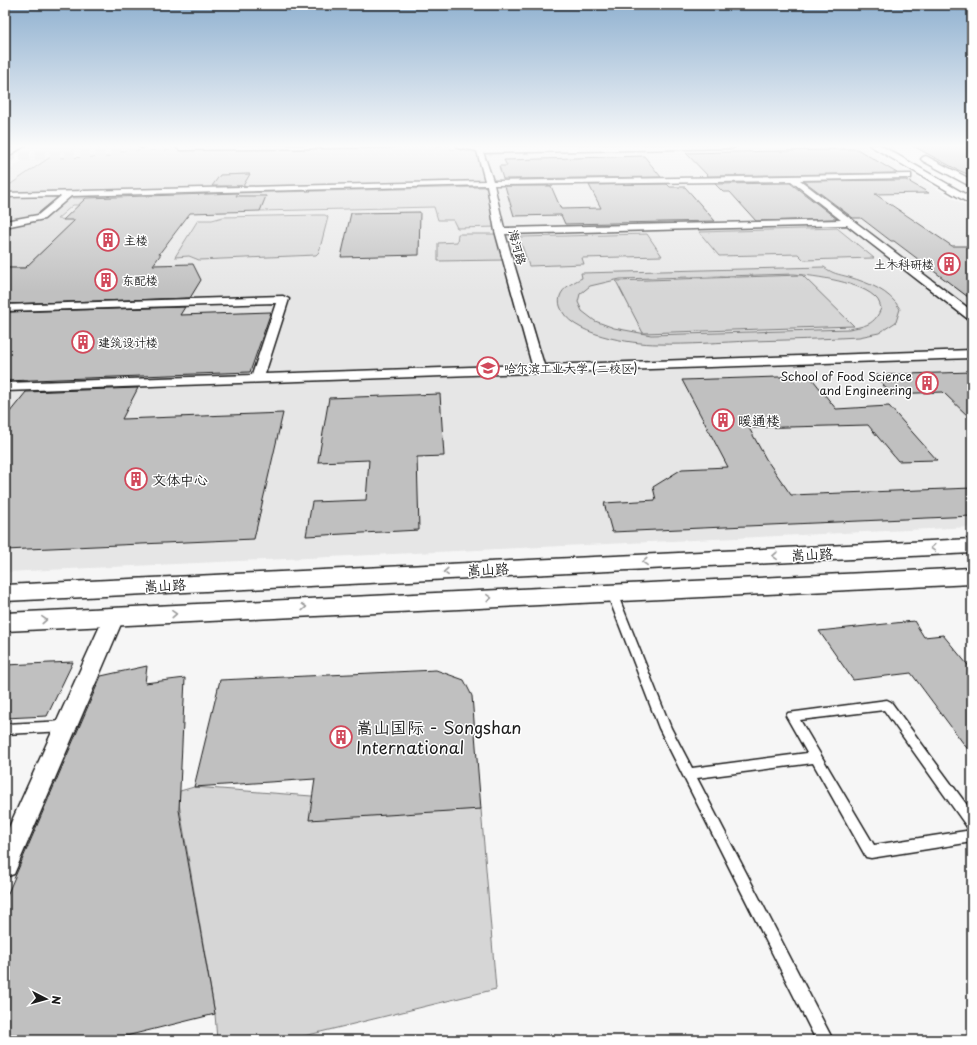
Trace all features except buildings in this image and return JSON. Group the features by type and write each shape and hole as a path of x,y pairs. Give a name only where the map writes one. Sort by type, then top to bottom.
{"main road":[{"path":"958,194 972,202"},
{"name":"嵩山路","path":"5,593 972,546"},
{"name":"嵩山路","path":"5,622 972,576"}],"street":[{"path":"5,224 41,217 68,194"},
{"path":"5,195 77,194"},
{"name":"海河路","path":"492,194 500,231 539,369"},
{"path":"813,194 972,317"},
{"path":"500,231 850,222"},
{"path":"5,308 283,299 257,379"},
{"path":"5,387 972,354"},
{"path":"5,865 114,617"}],"lane":[{"path":"612,592 666,728 824,1040"},
{"path":"972,823 887,705 792,716 871,852 972,836"},
{"path":"5,730 66,726"},
{"path":"688,774 815,757"}],"shaded area":[{"name":"哈尔滨工业大学 (二校区)","path":"5,194 946,194 972,209 972,527 5,572"},
{"path":"198,194 488,194 497,227 457,228 453,220 438,220 434,207 260,211 266,196 193,196"},
{"path":"59,196 34,217 5,223 5,197"},
{"path":"66,198 86,198 79,205 73,205 57,219 75,220 25,268 5,268 5,225 44,218"},
{"path":"325,215 328,217 319,252 316,255 199,260 189,256 175,257 198,220 212,220 223,217"},
{"path":"837,228 874,258 804,260 798,254 719,256 699,232"},
{"path":"458,234 497,234 504,260 438,261 438,243 457,242"},
{"path":"647,234 662,256 582,258 584,264 529,266 519,237"},
{"path":"824,267 833,272 878,288 891,297 900,309 896,322 879,333 859,337 647,344 602,336 575,324 565,316 560,306 560,296 565,289 582,278 581,273","holes":["794,274 826,278 861,288 878,300 881,308 879,314 869,324 849,329 651,335 614,328 595,321 582,311 578,302 580,294 590,286 620,279"]},
{"path":"802,275 854,326 643,333 616,281"},
{"path":"194,787 481,809 496,989 288,1040 217,1040 215,1014 179,804 180,791"}],"place":[{"name":"主楼","path":"108,240"},
{"name":"土木科研楼","path":"949,264"},
{"name":"东配楼","path":"106,280"},
{"name":"建筑设计楼","path":"83,342"},
{"name":"哈尔滨工业大学 (二校区)","path":"488,368"},
{"name":"School of Food Science and Engineering","path":"927,383"},
{"name":"暖通楼","path":"723,420"},
{"name":"文体中心","path":"136,479"},
{"name":"嵩山国际 - Songshan International","path":"341,737"}]}
